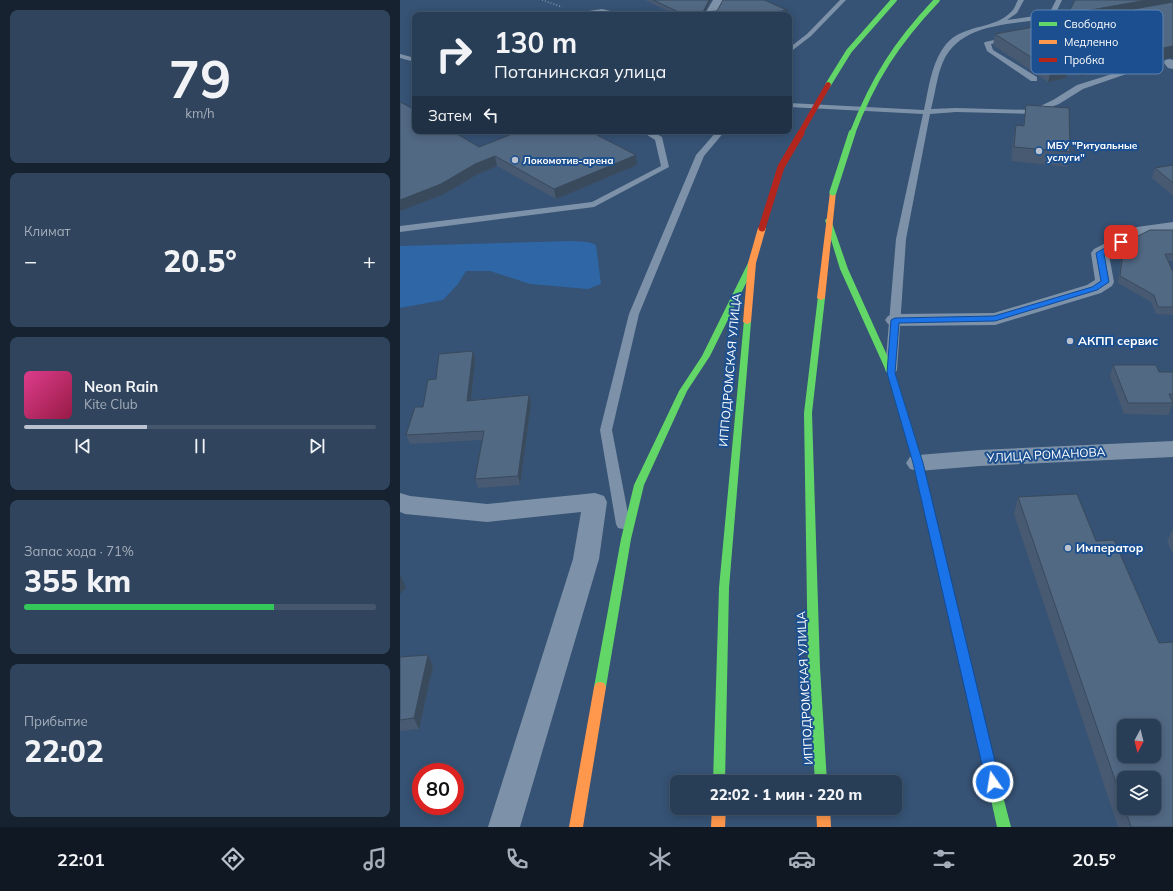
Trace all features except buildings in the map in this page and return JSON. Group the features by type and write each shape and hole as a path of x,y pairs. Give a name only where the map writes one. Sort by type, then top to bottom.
{"highway":[{"name":"ИППОДРОМСКАЯ УЛИЦА","path":"720,775 724,588 737,423 752,263 781,167 818,101 849,51 894,0"},
{"name":"ИППОДРОМСКАЯ УЛИЦА","path":"822,775 814,667 808,414 828,220 833,192 862,106 876,78 893,52 937,0"},
{"path":"828,220 844,269 891,373 918,463 1004,827"},
{"path":"576,827 626,539 639,485 683,391 706,356 752,263"},
{"path":"718,827 719,815"},
{"path":"823,815 824,827"}],"street":[{"path":"712,12 719,0"},
{"path":"895,320 995,319 1094,288 1105,282 1100,253 1143,231 1173,227"},
{"name":"УЛИЦА РОМАНОВА","path":"918,463 980,458 1173,449"},
{"path":"400,502 405,505 487,513 596,502 586,559 504,827"}],"lane":[{"path":"792,48 808,35 843,0"},
{"path":"997,24 1015,12 1021,0"},
{"path":"1055,10 1059,0"},
{"path":"891,373 901,239 927,112 939,62 951,43 963,34 997,24 1031,19"},
{"path":"1018,37 987,43 988,48 990,51 1034,79"},
{"path":"400,56 412,59"},
{"path":"792,105 927,112 956,110 1033,112 1056,102 1080,87 1121,74"},
{"path":"400,229 594,204 665,167 659,139 650,134"},
{"path":"626,539 606,430 634,314 700,155 718,134"}],"shaded area":[{"path":"571,241 588,242 596,245 601,284 588,289 530,284 490,271 466,271 458,284 443,300 400,308 400,246"}],"traffic: fast":[{"path":"828,85 849,51 894,0"},
{"path":"833,192 860,112 871,88 899,44 916,22 937,0"},
{"path":"828,220 844,269 891,373 918,463 945,578"},
{"path":"600,687 626,539 639,485 683,391 706,356 752,263"},
{"path":"821,298 808,413 814,667 821,775"},
{"path":"719,775 724,588 747,322"},
{"path":"992,777 1004,827"}],"traffic: slow":[{"path":"821,298 833,192"},
{"path":"747,322 752,263 762,228"},
{"path":"945,578 992,777"},
{"path":"576,827 600,687"},
{"path":"718,827 719,815"},
{"path":"823,815 824,827"}],"traffic: jam":[{"path":"762,228 781,167 828,85"}],"place":[{"name":"МБУ \"Ритуальные услуги\"","path":"1039,151"},
{"name":"Локомотив-арена","path":"515,160"},
{"name":"АКПП сервис","path":"1070,341"},
{"name":"Император","path":"1068,548"}],"route":[{"path":"993,782 918,463 891,373 895,320 995,319 1094,288 1105,282 1100,253 1121,242"}]}
